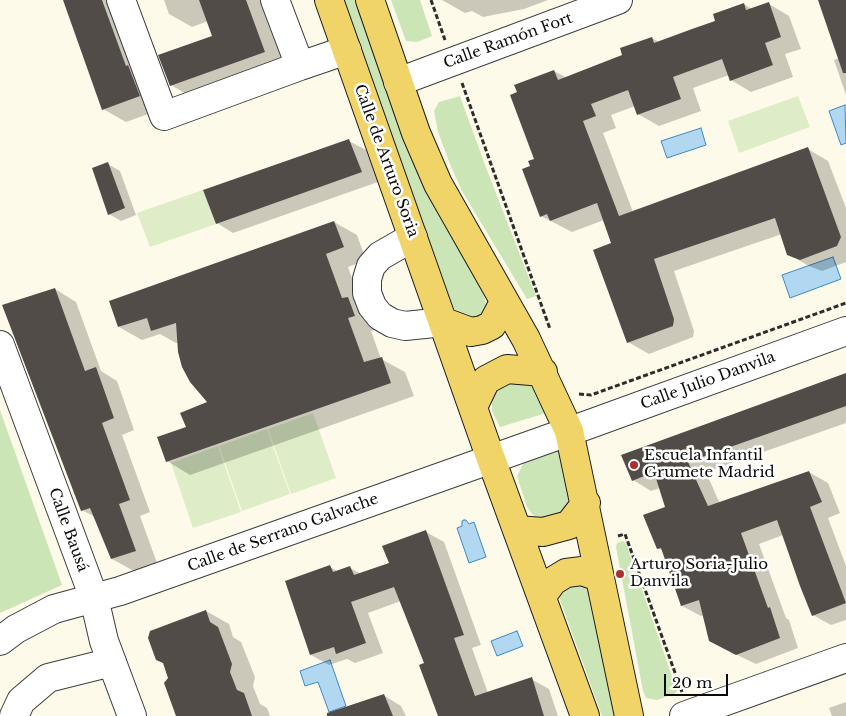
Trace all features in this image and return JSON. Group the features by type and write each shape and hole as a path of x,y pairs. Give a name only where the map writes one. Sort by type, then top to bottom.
{"main road":[{"name":"Calle de Arturo Soria","path":"329,0 491,459 585,716"},
{"path":"370,0 416,133 438,184 526,339 569,431 586,503 599,577 629,716"},
{"path":"444,322 471,332 482,330 492,324 504,302"},
{"path":"473,406 486,380 507,368 543,372"},
{"path":"517,530 543,532 569,526 586,503"},
{"path":"542,596 553,581 566,573 582,571 599,577"}],"street":[{"path":"121,0 164,116 347,50"},
{"path":"275,0 300,66"},
{"name":"Calle Ramón Fort","path":"398,82 618,0"},
{"path":"413,237 380,256 372,266 367,279 367,293 372,306 380,316 392,323 405,326 444,322"},
{"name":"Calle Julio Danvila","path":"569,431 846,330"},
{"name":"Calle Bausá","path":"0,345 94,598 104,641 132,716"},
{"name":"Calle de Serrano Galvache","path":"0,641 16,628 54,609 120,591 569,431"},
{"path":"683,705 846,658"},
{"path":"14,716 21,701 48,678 112,662"}],"path":[{"path":"431,0 550,329"},
{"path":"591,395 846,303"},
{"path":"618,536 625,534 683,705"}],"green space":[{"path":"343,0 356,0 404,135 431,199 482,287 487,310 479,322 455,312"},
{"path":"391,0 420,0 432,36 417,42 406,41"},
{"path":"460,96 536,296 527,299 462,191 450,164 438,132 434,111 439,102"},
{"path":"798,96 810,127 739,153 728,121"},
{"path":"203,190 216,224 150,247 137,213"},
{"path":"516,378 536,386 549,412 500,427 492,411 492,398 496,389"},
{"path":"0,410 62,585 0,613"},
{"path":"313,413 336,478 291,494 268,429"},
{"path":"267,429 290,494 242,511 219,446"},
{"path":"558,444 571,505 553,520 538,518 527,507 517,476 528,459"},
{"path":"218,446 241,512 193,528 171,463"},
{"path":"623,541 626,543 677,691 657,700 646,698 643,691 616,547 617,543"},
{"path":"565,582 587,586 589,589 618,716 602,716 558,594"}],"water":[{"path":"845,105 846,143 841,145 829,111"},
{"path":"701,128 706,145 667,158 661,141"},
{"path":"833,257 841,279 790,298 782,275"},
{"path":"464,520 469,524 474,522 486,557 469,563 457,528 462,526 462,521"},
{"path":"517,631 523,646 497,656 491,641"},
{"path":"330,660 346,706 329,712 318,682 305,686 300,671"}],"building":[{"path":"63,0 102,0 126,66 128,65 140,96 102,110"},
{"path":"199,0 246,0 265,52 170,86 158,55 212,36"},
{"path":"818,0 846,0 846,73 843,73"},
{"path":"769,2 781,37 765,43 773,65 730,81 722,59 673,77 681,99 637,115 628,90 591,104 596,116 583,121 619,216 808,147 841,237 837,246 800,260 787,255 775,218 654,259 674,319 673,326 627,343 593,250 611,243 597,203 550,221 547,214 540,217 522,169 530,166 528,161 534,159 510,95 517,92 514,85 554,70 558,80 622,55 620,48 652,37 654,43 715,21 713,14 744,3 746,10"},
{"path":"349,139 362,172 216,224 203,190"},
{"path":"108,162 125,208 108,215 92,168"},
{"path":"334,221 344,247 326,254 342,298 348,297 355,316 348,318 364,362 382,357 391,383 166,462 157,437 186,427 180,413 207,402 190,382 182,367 178,352 176,323 151,331 147,318 118,327 109,301"},
{"path":"55,288 85,371 96,367 114,418 102,423 130,500 119,504 136,551 111,559 90,508 81,511 2,305"},
{"path":"846,373 846,406 688,462 708,506 809,471 822,502 810,507 846,603 812,616 777,520 741,533 780,638 736,655 709,641 699,600 681,606 661,548 657,549 643,515 665,507 654,472 632,481 621,455"},
{"path":"426,530 464,635 454,638 475,696 532,677 544,716 438,716 419,665 424,663 394,587 351,602 366,643 336,654 334,647 310,655 285,581 330,565 333,572 350,566 354,575 389,563 382,546"},
{"path":"206,610 210,622 218,627 232,664 230,672 237,690 244,693 252,716 176,716 164,683 168,678 163,663 156,660 148,638 150,631"},
{"path":"384,694 393,716 327,716 327,713"}],"place":[{"name":"Escuela Infantil Grumete Madrid","path":"634,465"},
{"name":"Arturo Soria-Julio Danvila","path":"620,574"}]}
